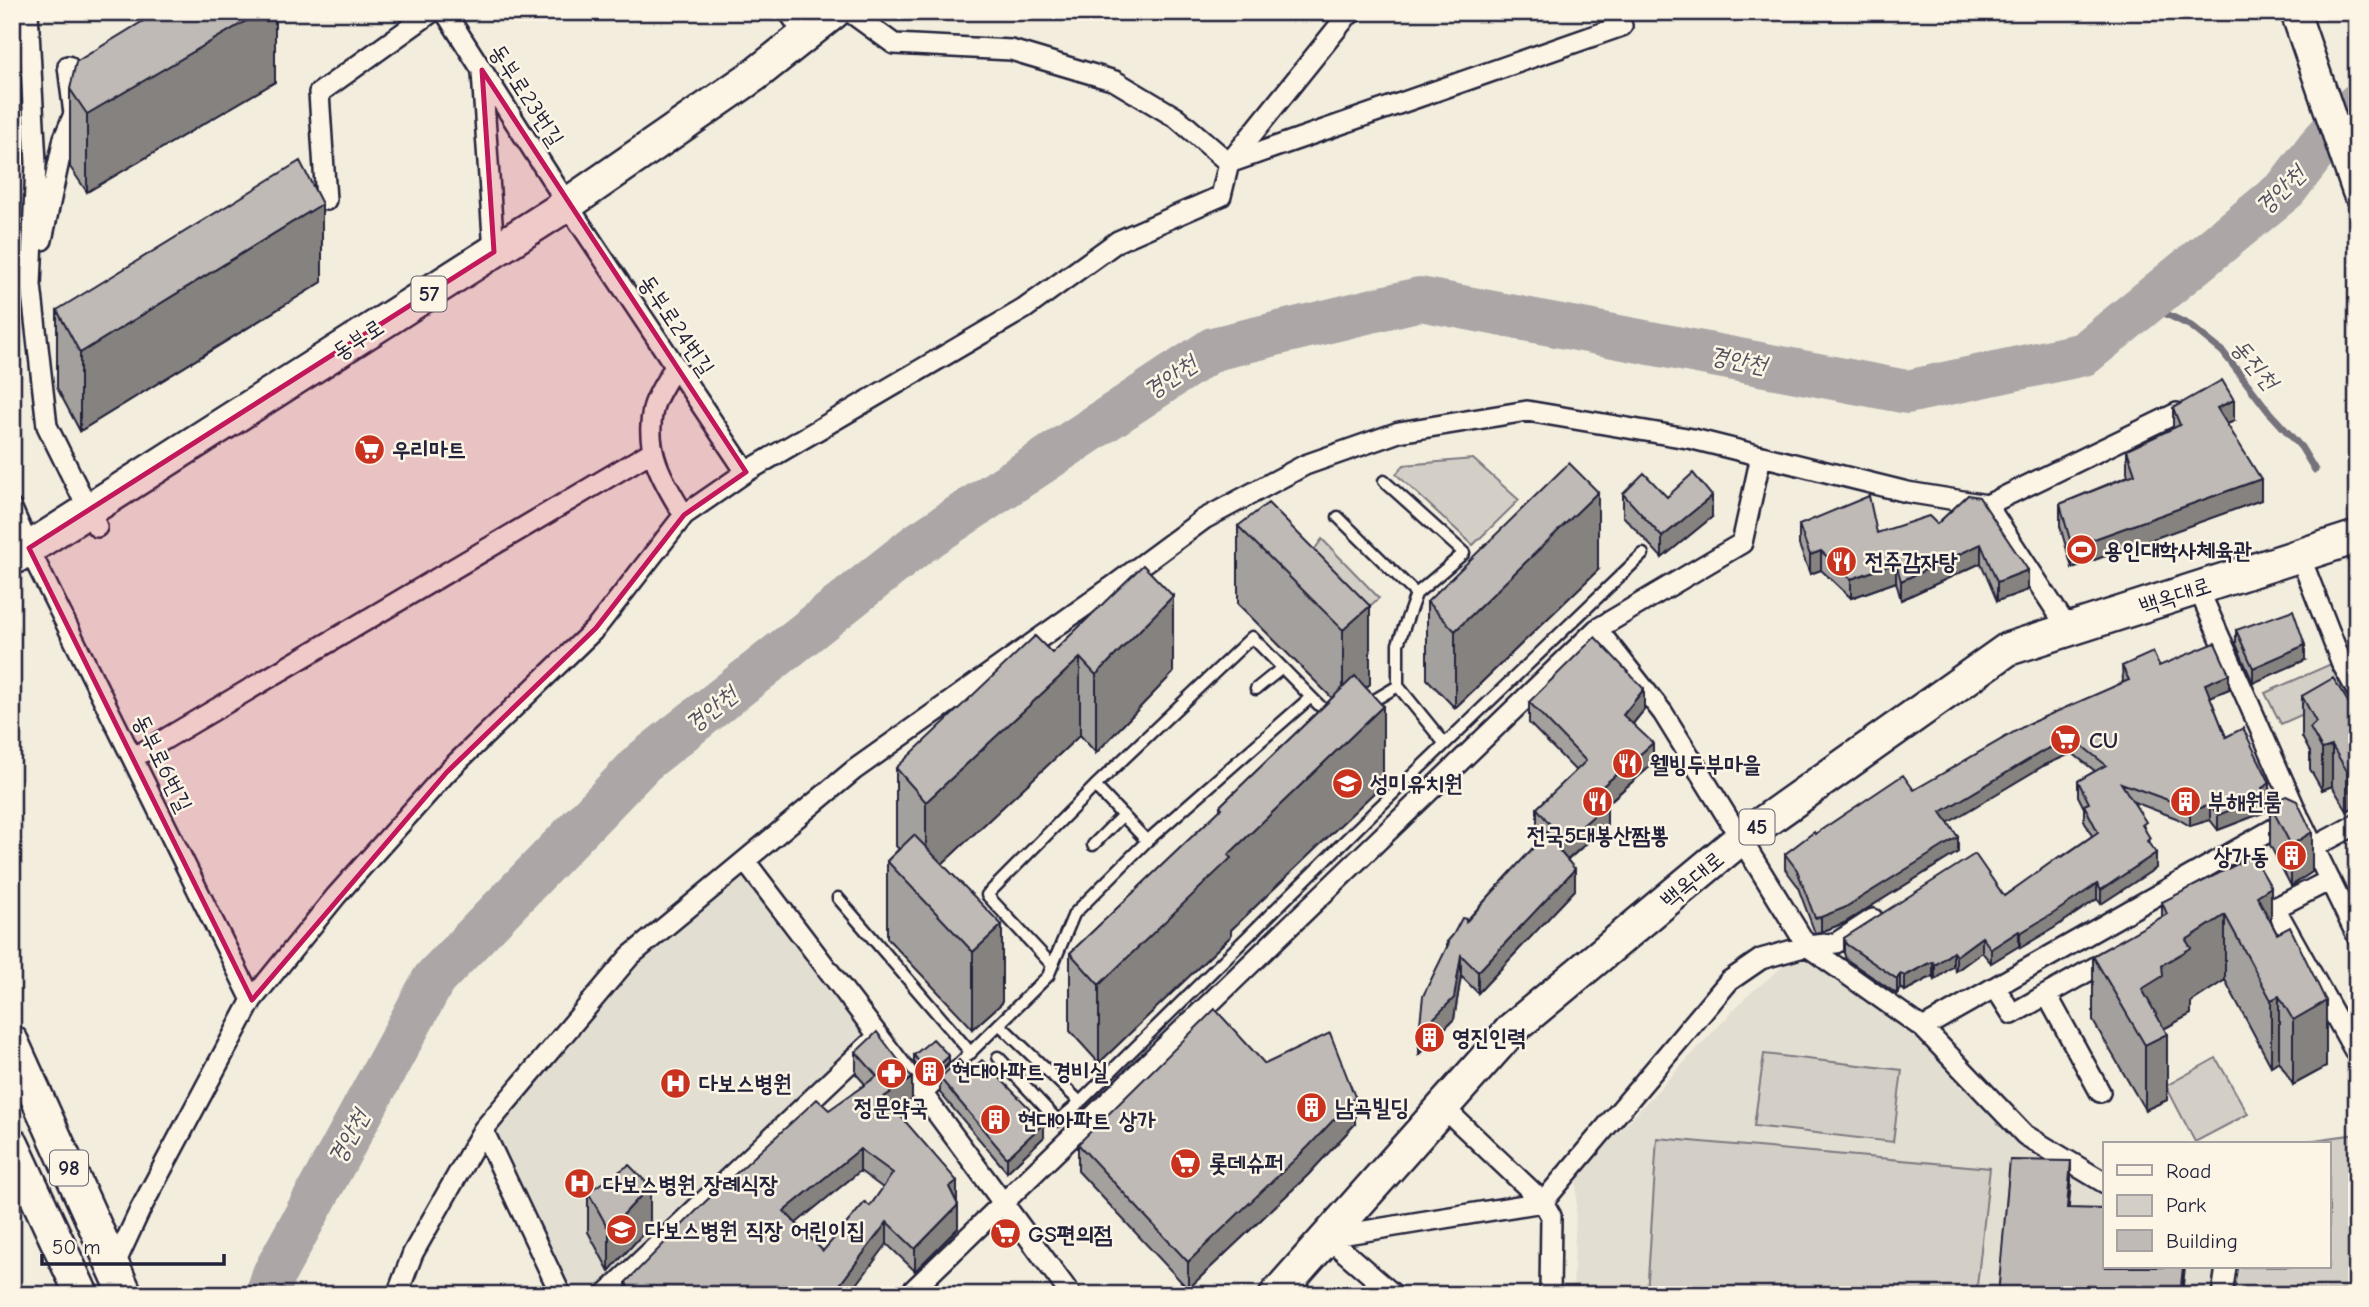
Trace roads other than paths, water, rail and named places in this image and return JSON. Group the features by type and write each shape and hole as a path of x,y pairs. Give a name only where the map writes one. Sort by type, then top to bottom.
{"main road":[{"name":"동부로","path":"21,554 93,519 568,204 756,75 797,24 834,12"},
{"name":"백옥대로","path":"1276,1295 1513,1028 1740,839 2008,649 2357,537"},
{"name":"98","path":"12,1042 126,1295"},
{"name":"98","path":"12,1144 82,1295"}],"street":[{"path":"28,12 36,163 32,285 47,426 93,519"},
{"path":"326,200 319,93 432,12"},
{"name":"동부로23번길","path":"445,12 568,204"},
{"path":"850,12 894,44 1011,50 1115,81 1177,118 1229,163"},
{"path":"114,1266 140,1210 251,1000 337,896 447,772 596,628 684,515 746,472 1024,309 1118,241 1221,196 1229,163 1353,12"},
{"path":"2295,12 2357,192"},
{"path":"1229,163 1622,26"},
{"path":"32,285 64,138 74,114 68,65"},
{"path":"482,70 494,252"},
{"name":"동부로24번길","path":"568,204 746,472"},
{"path":"675,366 653,408 651,452 664,483 684,515"},
{"path":"397,1295 413,1253 483,1129 631,956 854,771 1204,519 1305,465 1399,432 1527,411 1693,439 1907,492 1987,505 2177,413"},
{"path":"133,758 651,452"},
{"path":"908,1295 1597,629 1742,542 1761,456"},
{"path":"1987,505 2069,630"},
{"name":"동부로6번길","path":"12,509 21,554 133,758 251,1000"},
{"path":"2300,555 2342,664 2357,691"},
{"path":"2198,588 2298,815 2357,936"},
{"path":"1597,629 1663,713 1807,946 1923,1028 2025,1135 2103,1182"},
{"path":"1923,1028 2298,815"},
{"path":"2314,847 2355,829"},
{"path":"745,861 925,1097 1071,1295"},
{"path":"2275,908 2330,880"},
{"path":"2233,891 2275,908 2357,1055"},
{"path":"1327,1237 1543,1202 1729,981 1762,959 1807,946 1836,943 1895,906"},
{"path":"1995,987 2012,1014 2128,949"},
{"path":"2047,995 2100,1092"},
{"path":"605,1295 877,1037"},
{"path":"1443,1107 1543,1202 1551,1216 1550,1295"},
{"path":"483,1129 561,1295"},
{"path":"1327,1237 1394,1295"},
{"path":"2222,1295 2226,1268"}],"lane":[{"path":"1384,481 1464,553 1416,594 1398,644 1398,685 1445,744"},
{"path":"1338,517 1416,594"},
{"path":"998,1057 1058,1121 1643,554"},
{"path":"1052,965 987,895 1095,786 1252,637 1337,723"},
{"path":"1256,689 1282,668"},
{"path":"1357,710 1398,685"},
{"path":"925,1097 1048,976 1074,914 1147,841 1311,696"},
{"path":"1095,786 1147,841"},
{"path":"1093,845 1123,815"},
{"path":"838,898 971,1053"},
{"path":"999,1024 1080,1102"}],"waterway":[{"name":"경안천","path":"267,1295 274,1274 434,979 643,762 918,544 1213,349 1420,299 1907,392 2084,354 2286,189 2319,146 2357,105"},
{"name":"동진천","path":"2146,304 2191,326 2223,352 2269,412 2301,447 2315,470"}],"place":[{"name":"우리마트","path":"369,449"},
{"name":"용인대학사체육관","path":"2081,550"},
{"name":"전주감자탕","path":"1842,561"},
{"name":"CU","path":"2066,740"},
{"name":"웰빙두부마을","path":"1627,764"},
{"name":"성미유치원","path":"1347,783"},
{"name":"전국5대봉산짬뽕","path":"1598,801"},
{"name":"부해원룸","path":"2185,801"},
{"name":"상가동","path":"2292,856"},
{"name":"영진인력","path":"1429,1037"},
{"name":"현대아파트 경비실","path":"929,1071"},
{"name":"정문약국","path":"891,1073"},
{"name":"다보스병원","path":"676,1083"},
{"name":"남곡빌딩","path":"1312,1107"},
{"name":"현대아파트 상가","path":"995,1120"},
{"name":"롯데슈퍼","path":"1186,1163"},
{"name":"다보스병원 장례식장","path":"580,1184"},
{"name":"다보스병원 직장 어린이집","path":"622,1230"},
{"name":"GS편의점","path":"1005,1234"}]}
